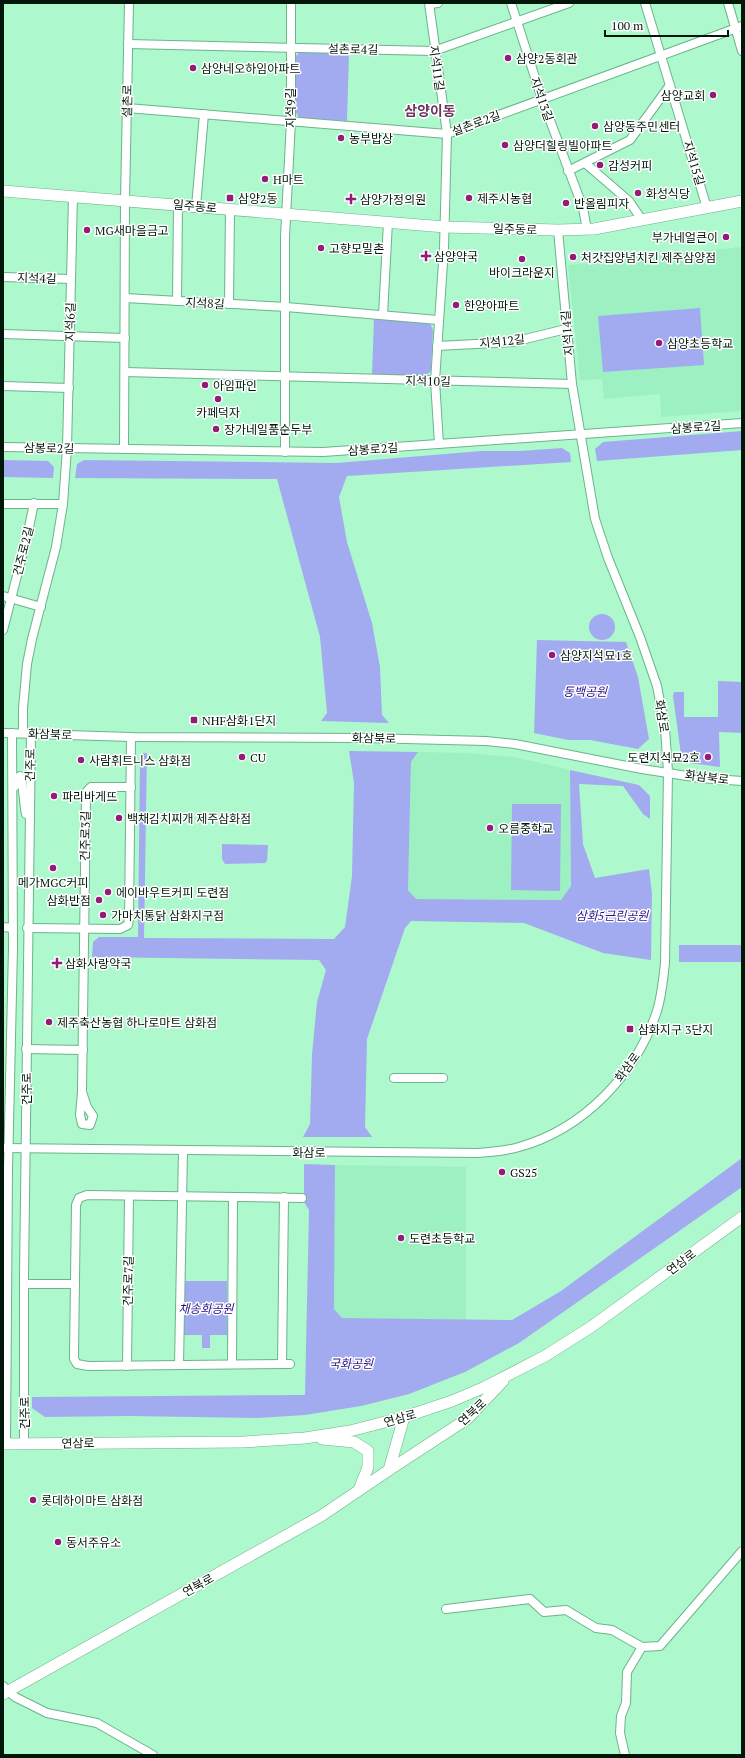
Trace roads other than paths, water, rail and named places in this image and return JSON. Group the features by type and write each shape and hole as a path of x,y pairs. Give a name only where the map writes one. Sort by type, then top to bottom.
{"main road":[{"name":"일주동로","path":"3,190 445,227 558,230 587,230 742,201"},
{"name":"연삼로","path":"4,1444 243,1442 305,1438 350,1431 404,1417 452,1401 510,1375 545,1356 591,1327 742,1217"},
{"name":"연북로","path":"5,1690 321,1516 467,1419 510,1375"},
{"path":"389,1470 404,1417"},
{"path":"305,1438 354,1442 368,1451 368,1467 359,1490"}],"street":[{"name":"설촌로","path":"125,200 129,3"},
{"name":"지석9길","path":"287,214 291,121 291,3"},
{"name":"지석11길","path":"438,3 430,4 434,51 447,134 445,227"},
{"name":"지석13길","path":"511,3 542,99 583,208 587,230"},
{"name":"설촌로4길","path":"128,44 434,51 569,3"},
{"name":"지석15길","path":"645,3 707,208"},
{"path":"728,3 739,27 742,51"},
{"name":"설촌로2길","path":"127,108 447,134 739,27"},
{"path":"568,171 630,140 670,85"},
{"path":"196,206 204,114"},
{"path":"585,163 629,201 642,220"},
{"name":"지석6길","path":"67,448 73,196"},
{"path":"124,449 125,200"},
{"path":"177,301 178,205"},
{"path":"229,304 230,209"},
{"path":"285,452 284,377 287,214"},
{"path":"383,315 388,222"},
{"path":"439,444 435,381 436,346 445,227"},
{"name":"지석14길","path":"558,230 566,329 579,435"},
{"name":"지석4길","path":"3,277 71,279"},
{"name":"지석8길","path":"125,298 286,307"},
{"path":"286,307 438,320"},
{"name":"지석12길","path":"436,346 513,342 566,329"},
{"path":"3,334 125,338"},
{"path":"125,372 284,377"},
{"name":"지석10길","path":"284,377 572,384"},
{"path":"3,386 69,388"},
{"name":"삼봉로2길","path":"3,447 285,452 357,451 742,423"},
{"name":"화삼로","path":"6,1148 477,1153 503,1151 544,1139 582,1116 605,1096 633,1061 645,1040 657,1010 662,988 665,963 668,772 665,728 657,686 640,637 608,558 595,519 579,435"},
{"name":"건주로","path":"24,1444 24,1284 29,831 25,678 32,638 56,547 63,504 67,448"},
{"name":"건주로2길","path":"3,630 7,597 34,503"},
{"path":"3,504 63,504"},
{"path":"7,597 41,607"},
{"name":"화삼북로","path":"3,733 131,737 365,738 486,741 515,744 642,769 700,778 742,781"},
{"name":"건주로","path":"4,1444 7,1047 13,928 12,733"},
{"path":"27,928 123,929 129,922 131,737"},
{"path":"12,795 16,781 20,776 22,779 22,797 29,831"},
{"name":"건주로3길","path":"84,928 86,791 91,787 131,787"},
{"path":"3,928 13,928"},
{"path":"82,1092 84,928"},
{"path":"26,1049 83,1050"},
{"path":"394,1078 443,1078"},
{"path":"180,1365 183,1150"},
{"path":"284,1197 286,1364 84,1366 75,1362 77,1200 81,1196 87,1195 284,1197 302,1198"},
{"name":"건주로7길","path":"127,1366 130,1196"},
{"path":"232,1364 233,1197"},
{"path":"24,1284 75,1284"},
{"path":"446,1609 530,1599 544,1612 566,1610 596,1628 612,1630 642,1647 660,1646 742,1551"},
{"path":"625,1755 620,1732 621,1716 626,1703 627,1672 642,1647"},
{"path":"5,1690 15,1697 47,1713 97,1723 153,1755"}],"place":[{"name":"삼양2동회관","path":"508,58"},
{"name":"삼양네오하임아파트","path":"193,68"},
{"name":"삼양교회","path":"713,95"},
{"name":"삼양동주민센터","path":"595,126"},
{"name":"농부밥상","path":"341,138"},
{"name":"삼양더힐링빌아파트","path":"505,145"},
{"name":"감성커피","path":"600,165"},
{"name":"H마트","path":"265,179"},
{"name":"화성식당","path":"638,193"},
{"name":"삼양2동","path":"230,198"},
{"name":"제주시농협","path":"469,198"},
{"name":"삼양가정의원","path":"351,199"},
{"name":"반올림피자","path":"566,203"},
{"name":"MG새마을금고","path":"87,230"},
{"name":"부가네얼큰이","path":"726,237"},
{"name":"고향모밀촌","path":"321,248"},
{"name":"삼양약국","path":"426,256"},
{"name":"처갓집양념치킨 제주삼양점","path":"573,257"},
{"name":"바이크라운지","path":"522,259"},
{"name":"한양아파트","path":"456,305"},
{"name":"삼양초등학교","path":"659,343"},
{"name":"아임파인","path":"205,385"},
{"name":"카페덕자","path":"218,399"},
{"name":"장가네일품순두부","path":"216,429"},
{"name":"삼양지석묘1호","path":"552,655"},
{"name":"NHF삼화1단지","path":"194,720"},
{"name":"CU","path":"242,757"},
{"name":"도련지석묘2호","path":"708,757"},
{"name":"사람휘트니스 삼화점","path":"81,760"},
{"name":"파리바게뜨","path":"54,796"},
{"name":"백채김치찌개 제주삼화점","path":"119,818"},
{"name":"오름중학교","path":"490,828"},
{"name":"메가MGC커피","path":"53,868"},
{"name":"에이바우트커피 도련점","path":"108,892"},
{"name":"삼화반점","path":"99,900"},
{"name":"가마치통닭 삼화지구점","path":"103,915"},
{"name":"삼화사랑약국","path":"57,963"},
{"name":"제주축산농협 하나로마트 삼화점","path":"49,1022"},
{"name":"삼화지구 3단지","path":"630,1029"},
{"name":"GS25","path":"502,1172"},
{"name":"도련초등학교","path":"401,1238"},
{"name":"롯데하이마트 삼화점","path":"33,1500"},
{"name":"동서주유소","path":"58,1542"}],"district":[{"name":"삼양이동","path":"430,110"}],"park label":[{"name":"동백공원","path":"585,691"},
{"name":"삼화5근린공원","path":"612,915"},
{"name":"채송화공원","path":"206,1308"},
{"name":"국화공원","path":"351,1363"}]}
